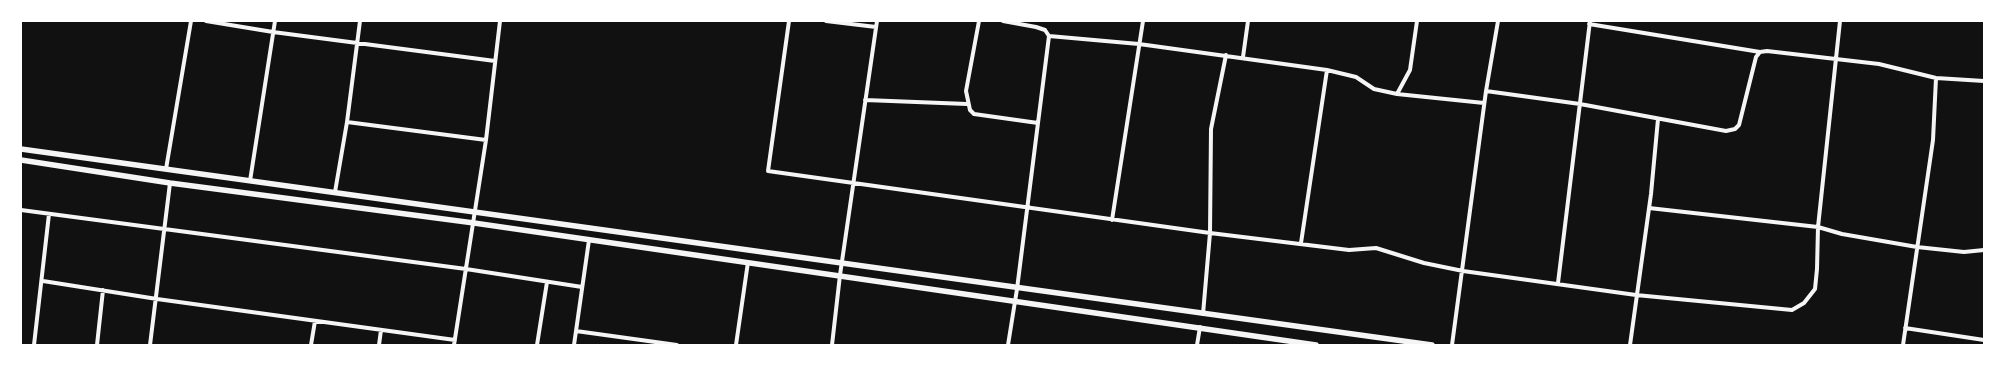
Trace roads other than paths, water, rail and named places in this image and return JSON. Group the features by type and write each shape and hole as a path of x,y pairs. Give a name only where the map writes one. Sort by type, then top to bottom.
{"main road":[{"path":"21,149 1432,345"},
{"path":"21,160 170,183 474,223 840,275 1316,345"}],"street":[{"path":"166,169 191,21"},
{"path":"206,21 273,32 495,60"},
{"path":"250,181 275,21"},
{"path":"335,192 347,122 360,21"},
{"path":"43,281 157,300 381,330 454,343 486,140 500,21"},
{"path":"789,21 768,171 1210,234 1349,250 1376,248 1424,263 1636,295 1792,310 1804,303 1815,289 1818,227 1840,21"},
{"path":"826,21 876,27"},
{"path":"832,345 840,275 877,21"},
{"path":"979,21 966,91 967,104 974,114 1038,124"},
{"path":"1003,21 1036,27 1045,30 1049,36 1028,207 1008,345"},
{"path":"1112,220 1143,21"},
{"path":"1243,57 1248,21"},
{"path":"1397,94 1410,70 1417,21"},
{"path":"1452,345 1484,103 1498,21"},
{"path":"1558,283 1589,22 1760,52 1766,51 1879,64 1936,78 1984,81"},
{"path":"1049,36 1139,44 1243,57 1327,70 1356,77 1374,89 1397,94 1484,103"},
{"path":"1486,91 1580,104 1726,131 1735,129 1739,125 1756,57 1760,52"},
{"path":"1203,314 1210,234 1211,129 1226,55"},
{"path":"1301,244 1327,70"},
{"path":"1903,345 1933,140 1936,78"},
{"path":"865,100 967,104"},
{"path":"1630,345 1649,208 1658,119"},
{"path":"347,122 486,140"},
{"path":"150,345 157,300 170,183"},
{"path":"1649,208 1818,227 1842,234 1917,247 1964,252 1984,250"},
{"path":"21,210 466,269 582,287"},
{"path":"34,345 43,281 49,214"},
{"path":"574,345 589,240"},
{"path":"736,345 748,262"},
{"path":"536,345 547,282"},
{"path":"97,345 103,290"},
{"path":"311,345 315,321"},
{"path":"1197,345 1200,327"},
{"path":"1905,328 1984,340"},
{"path":"379,345 381,330"},
{"path":"576,331 677,345"}]}
